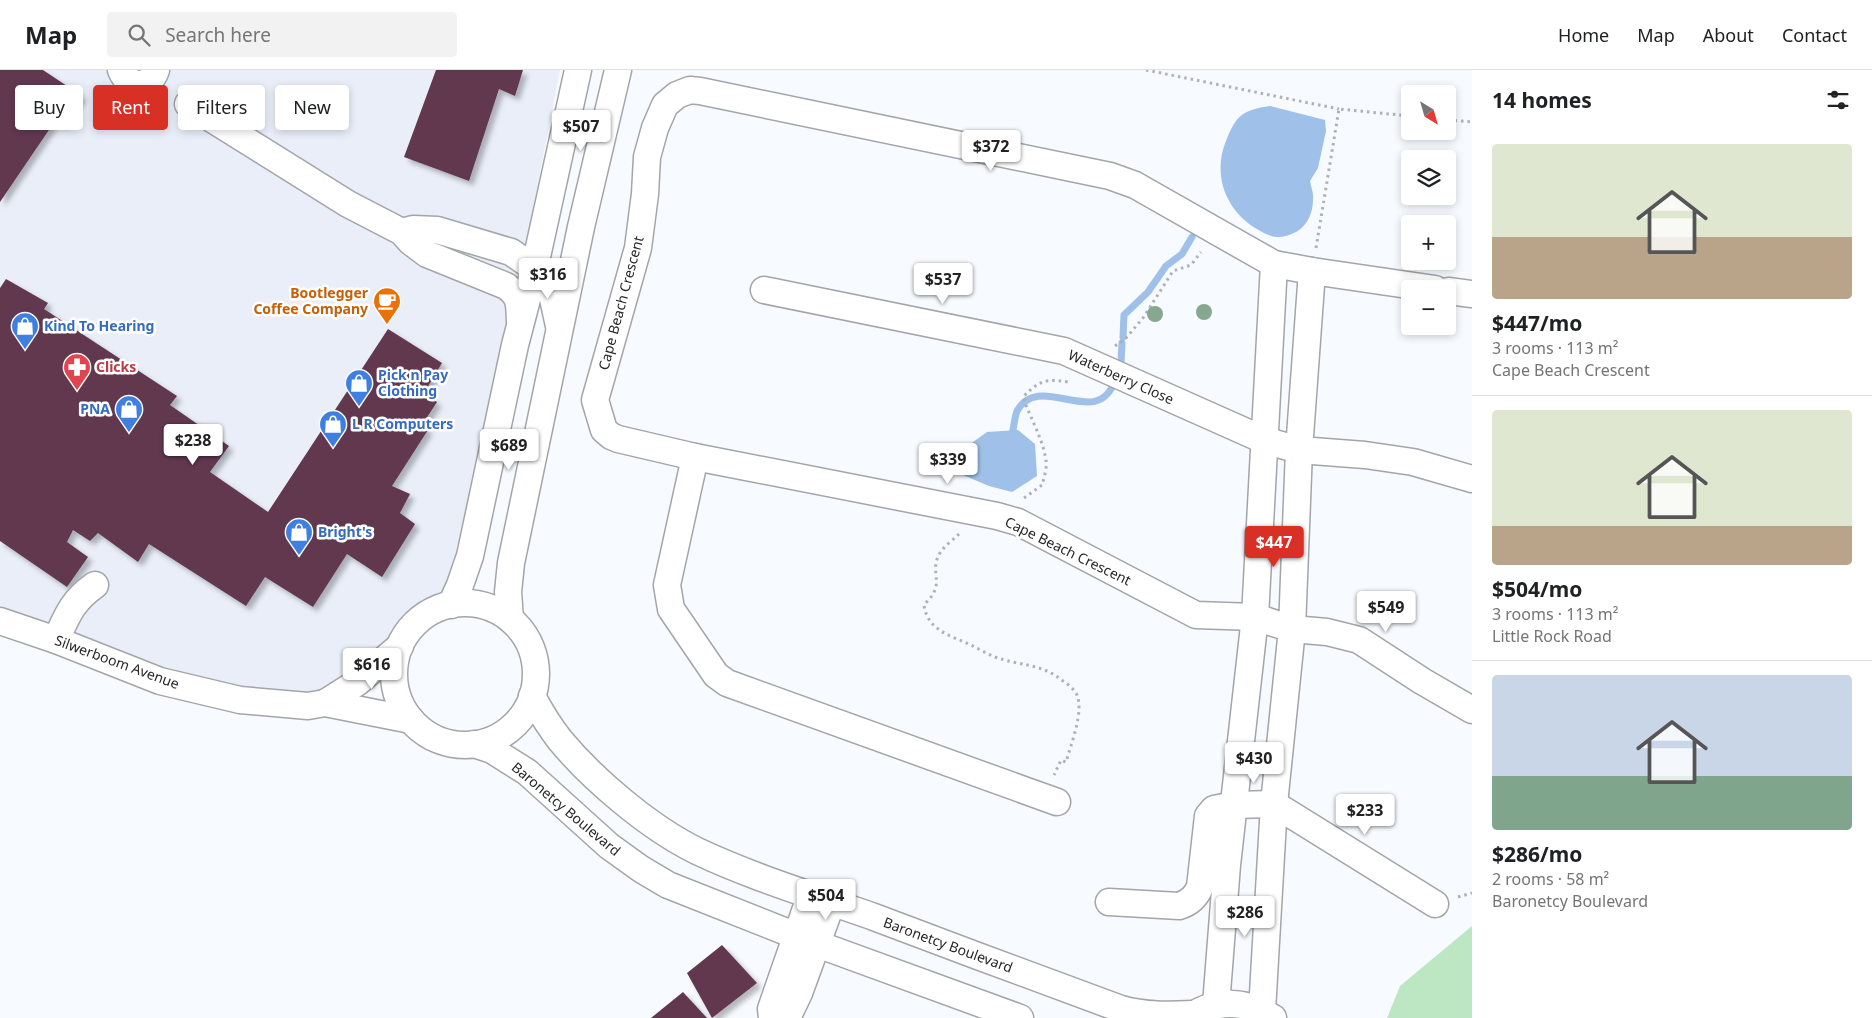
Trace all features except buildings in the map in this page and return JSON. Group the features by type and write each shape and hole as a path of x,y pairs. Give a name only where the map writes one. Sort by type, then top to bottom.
{"street":[{"path":"121,70 132,84 142,84 152,78 156,70"},
{"path":"451,604 470,556 520,322 532,284 578,70"},
{"path":"510,619 508,592 511,562 581,227 618,70"},
{"name":"Cape Beach Crescent","path":"1293,267 1134,185 1110,176 690,90 677,95 665,105 655,128 647,157 645,194 638,248 595,400 604,430 611,436 694,457 997,516 1018,522 1196,615 1274,623 1327,632 1359,640 1430,686 1472,710"},
{"path":"230,130 348,204 402,232 411,242 427,254 506,286 515,293 519,301 520,322"},
{"path":"511,252 523,248 544,226"},
{"path":"487,279 508,276 534,268 555,257 569,244 581,227"},
{"path":"402,232 413,229 437,230 511,252 534,268 543,278 552,294 559,331"},
{"path":"1293,267 1401,284"},
{"path":"1267,1015 1274,804 1274,623 1264,440 1293,267"},
{"path":"1199,1012 1227,865 1234,805 1274,623 1299,450 1293,267"},
{"name":"Waterberry Close","path":"764,290 1064,351 1264,440 1299,450 1365,455 1413,462 1472,479"},
{"path":"1456,291 1472,294"},
{"path":"694,457 667,585 671,609 716,675 727,683 1057,802"},
{"path":"56,640 75,602 83,593 95,585"},
{"path":"451,604 482,605 496,610 510,619 525,636 534,657 535,681 532,696 524,713 510,728 493,739 474,744 453,744 439,740 421,730 400,704 394,684 394,665 400,646 409,630 422,617 433,610 451,604"},
{"name":"Silwerboom Avenue","path":"0,621 56,640 160,681 240,700 308,706 325,703 411,720"},
{"name":"Silwerboom Avenue","path":"325,703 358,682 400,646"},
{"name":"Baronetcy Boulevard","path":"532,696 548,723 573,754 606,786 660,828 681,842 710,857 1121,1009 1140,1014 1161,1016 1243,1005 1267,1015"},
{"name":"Baronetcy Boulevard","path":"474,744 492,750 527,772 569,812 609,846 657,879 681,892 1020,1018"},
{"path":"1109,902 1179,906 1191,900 1200,887 1208,816 1214,809 1234,805 1274,804 1435,904"},
{"path":"772,1018 771,1009 807,940 822,898"},
{"path":"787,1018 799,993 807,940"}],"path":[{"path":"1146,70 1339,109 1401,115"},
{"path":"1293,267 1339,109"},
{"path":"1456,121 1472,122"}],"shaded area":[{"path":"0,70 560,70 530,223 444,605 390,663 335,703 240,700 0,621"}],"green space":[{"path":"1472,926 1472,1018 1387,1018 1400,986"}],"water":[{"path":"1270,106 1325,120 1326,131 1318,168 1310,181 1313,193 1311,214 1300,229 1290,235 1281,237 1267,234 1246,221 1230,202 1221,179 1222,154 1233,125 1247,112"},
{"path":"1018,430 1035,444 1037,476 1012,492 989,486 963,475 963,458 973,442 987,432"}],"waterway":[{"path":"1123,337 1124,315 1148,292 1166,266 1182,254 1192,237"},
{"path":"1119,370 1122,343"},
{"path":"1013,430 1017,411 1027,400 1040,396 1083,402 1096,401 1107,395 1115,380"}],"place":[{"name":"Bootlegger Coffee Company","path":"387,325"},
{"name":"Kind To Hearing","path":"25,350"},
{"name":"Clicks","path":"77,391"},
{"name":"Pick n Pay Clothing","path":"359,407"},
{"name":"PNA","path":"129,433"},
{"name":"L R Computers","path":"333,448"},
{"name":"Bright's","path":"299,556"}]}
